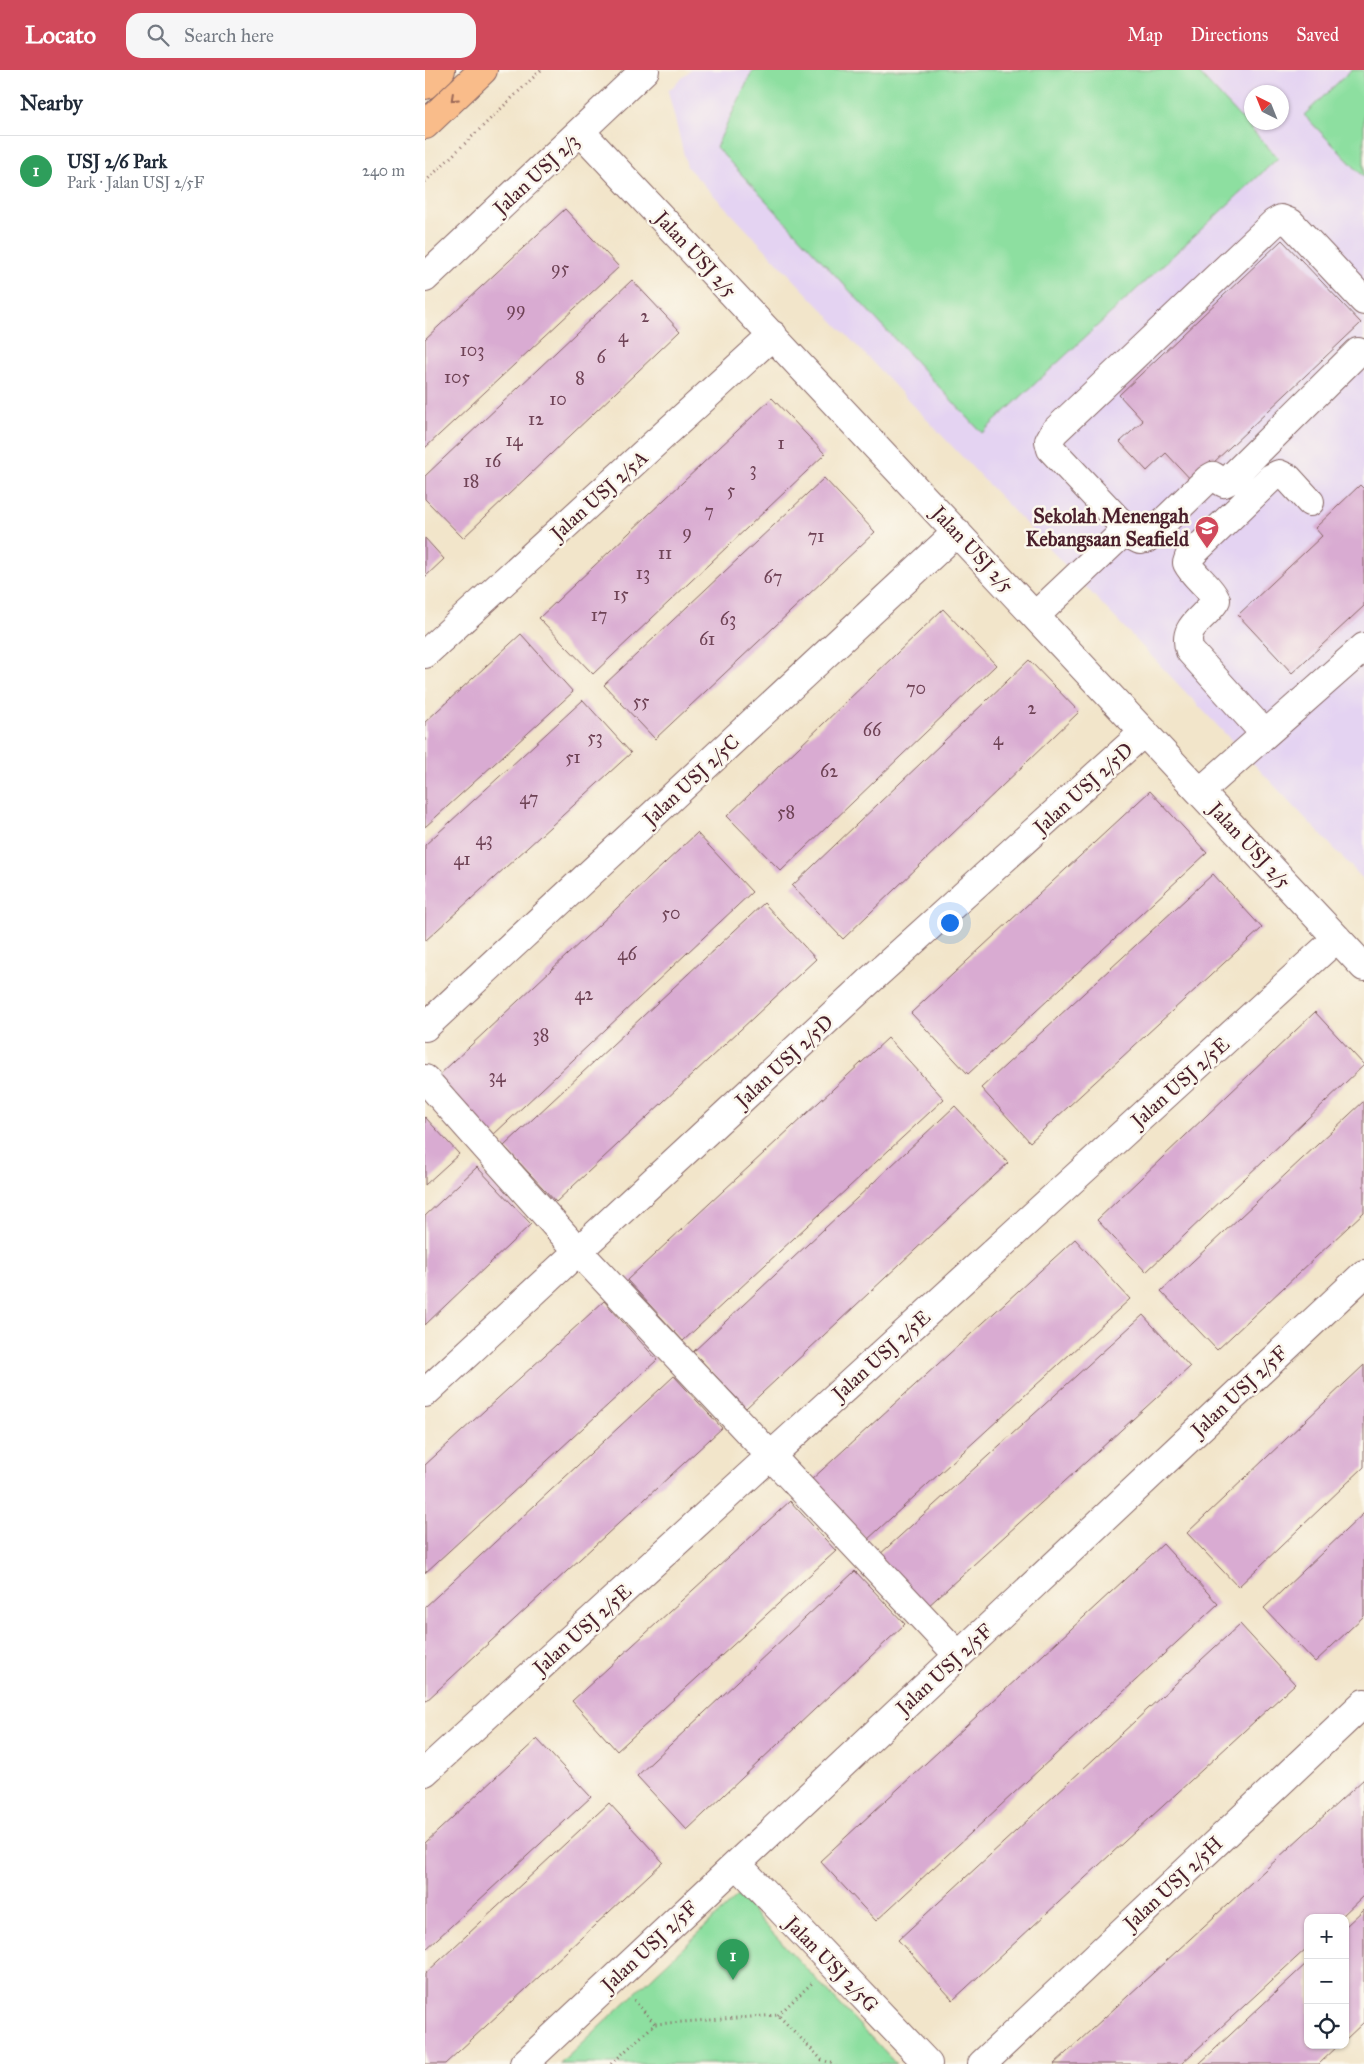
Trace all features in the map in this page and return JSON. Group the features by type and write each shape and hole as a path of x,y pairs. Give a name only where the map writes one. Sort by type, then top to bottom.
{"highway":[{"path":"425,84 441,70"},
{"path":"425,125 483,70"}],"street":[{"name":"Jalan USJ 2/3","path":"425,278 645,70"},
{"name":"Jalan USJ 2/5","path":"581,132 1364,967"},
{"path":"1362,350 1228,480 1224,482 1213,476 1208,479 1146,539 1140,540 1127,529 1055,456 1051,449 1049,440 1054,432 1274,223 1281,219 1291,222 1364,301"},
{"name":"Jalan USJ 2/5A","path":"425,654 773,335"},
{"path":"1265,734 1190,652 1187,642 1188,631 1216,600 1214,595 1190,570 1187,563 1189,556 1271,478 1279,474 1288,478 1310,502"},
{"path":"1035,616 1127,529"},
{"name":"Jalan USJ 2/5C","path":"425,1027 957,532"},
{"path":"1200,792 1265,734 1361,655"},
{"name":"Jalan USJ 2/5D","path":"425,1393 867,983 1144,732"},
{"name":"Jalan USJ 2/5E","path":"425,1772 1337,938"},
{"path":"425,1079 579,1252 958,1655"},
{"name":"Jalan USJ 2/5F","path":"524,2064 1364,1274"},
{"name":"Jalan USJ 2/5H","path":"982,2064 1364,1703"},
{"name":"Jalan USJ 2/5G","path":"737,1864 928,2064"}],"path":[{"path":"425,182 541,70"},
{"path":"611,2064 655,2024 778,2015 832,1964"},
{"path":"778,2015 822,2060 834,2064"}],"shaded area":[{"name":"Sekolah Menengah Kebangsaan Seafield","path":"691,70 1364,70 1364,880 687,167 668,91"}],"green space":[{"path":"753,70 1196,70 1244,122 1244,130 1252,130 1278,158 982,433 716,147"},
{"path":"1351,70 1364,70 1364,177 1304,115"},
{"path":"738,1896 896,2064 560,2064"}],"building":[{"path":"565,209 619,267 425,448 425,339"},
{"path":"1282,240 1361,323 1193,482 1166,453 1147,471 1120,442 1143,421 1119,395"},
{"path":"632,280 680,331 463,538 425,499 425,476"},
{"path":"772,398 825,454 593,674 539,618"},
{"path":"824,478 875,532 655,739 604,685"},
{"path":"1360,485 1364,489 1364,606 1292,673 1238,615 1322,536 1315,528"},
{"path":"425,538 444,559 425,577"},
{"path":"943,609 996,665 781,871 727,816"},
{"path":"521,634 573,692 425,827 425,722"},
{"path":"1029,660 1079,712 843,939 792,886"},
{"path":"583,700 631,753 425,941 425,845"},
{"path":"1150,791 1207,853 968,1074 911,1013"},
{"path":"697,833 752,892 492,1136 437,1077"},
{"path":"1213,874 1262,928 1030,1142 981,1088"},
{"path":"764,903 816,959 556,1202 504,1146"},
{"path":"1315,1012 1364,1065 1146,1272 1097,1220"},
{"path":"888,1038 944,1099 683,1341 627,1280"},
{"path":"1364,1101 1364,1212 1217,1350 1161,1291"},
{"path":"955,1106 1008,1163 746,1408 693,1352"},
{"path":"425,1117 459,1154 425,1185"},
{"path":"477,1167 531,1224 425,1325 425,1216"},
{"path":"1075,1239 1130,1299 867,1540 811,1480"},
{"path":"604,1301 657,1360 425,1573 425,1465"},
{"path":"1143,1315 1190,1367 926,1608 878,1556"},
{"path":"1364,1365 1364,1467 1238,1587 1187,1533"},
{"path":"674,1376 722,1428 425,1702 425,1607"},
{"path":"790,1501 836,1551 617,1751 572,1701"},
{"path":"1364,1513 1364,1616 1315,1662 1264,1608"},
{"path":"1163,1544 1218,1604 876,1921 820,1861"},
{"path":"855,1571 905,1624 687,1830 637,1776"},
{"path":"1240,1624 1295,1684 953,2000 898,1940"},
{"path":"537,1739 591,1797 425,1950 425,1843"},
{"path":"1364,1779 1364,1895 1344,1914 1304,1914 1304,1951 1181,2064 1054,2064"},
{"path":"609,1803 663,1862 445,2064 425,2064 425,1974"},
{"path":"1364,1909 1364,2022 1349,2036 1349,1959 1349,1923"},
{"path":"1304,1966 1304,2049 1335,2049 1319,2064 1199,2064"}],"place":[{"name":"Sekolah Menengah Kebangsaan Seafield","path":"1207,549"},
{"name":"USJ 2/6 Park","path":"733,1980"}]}
